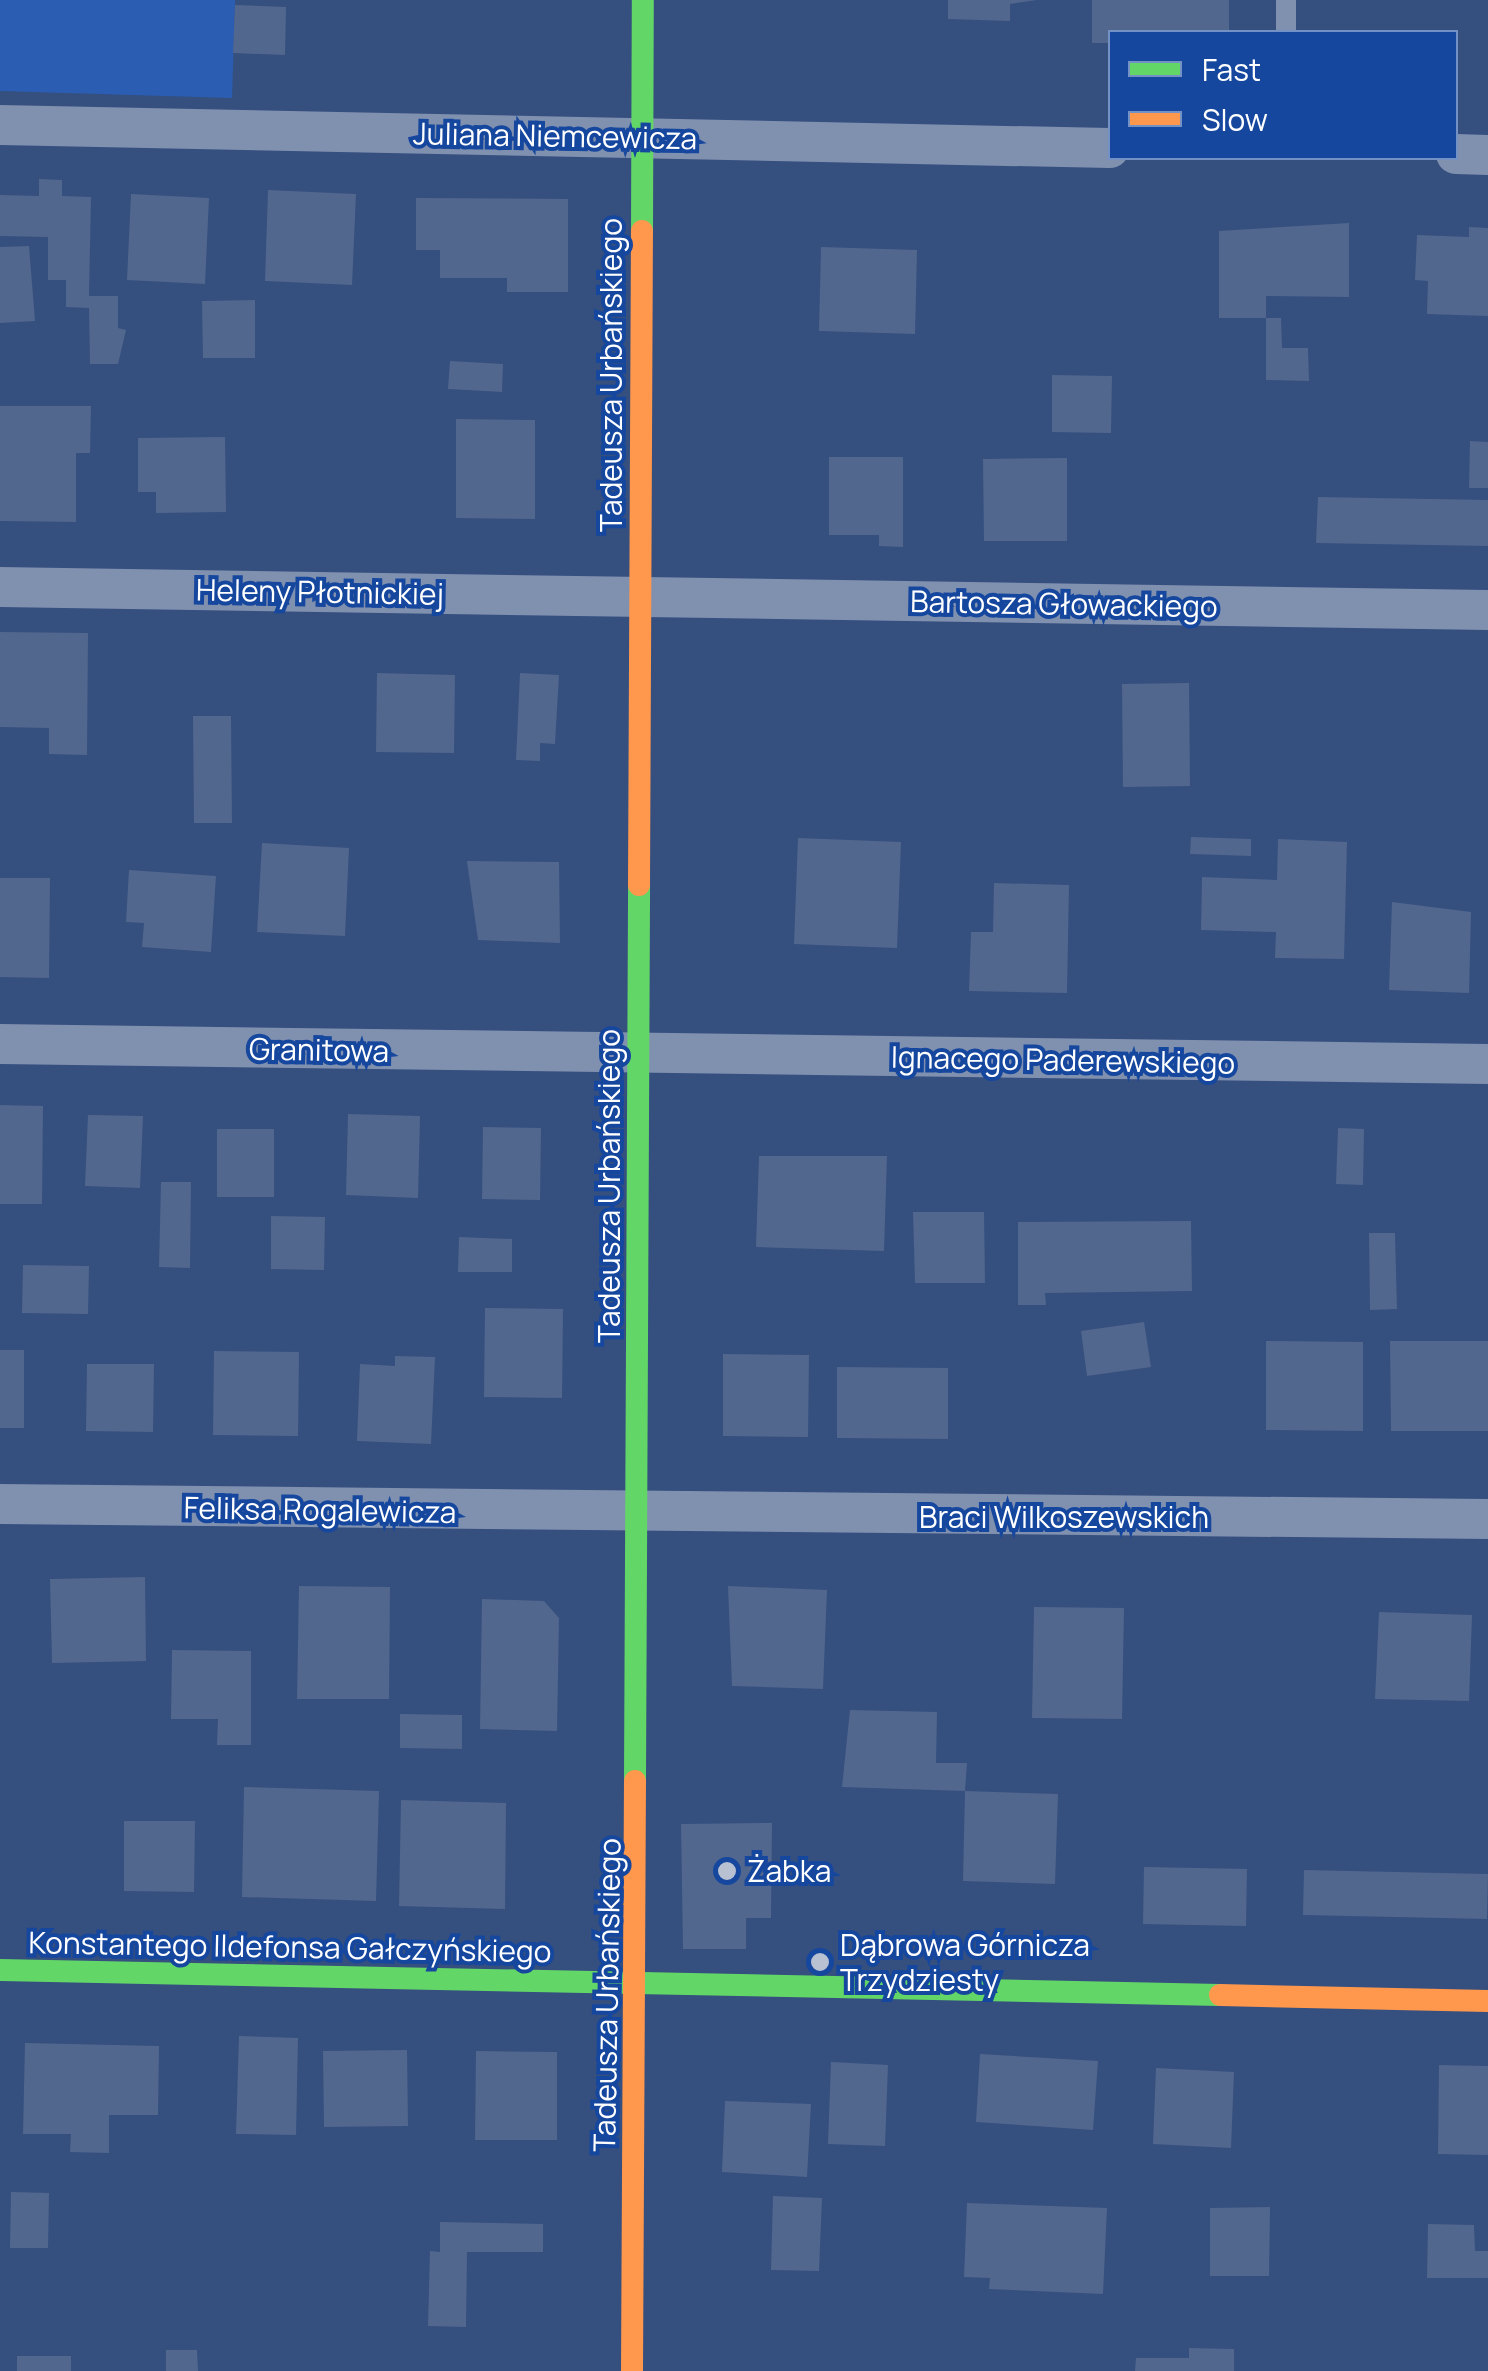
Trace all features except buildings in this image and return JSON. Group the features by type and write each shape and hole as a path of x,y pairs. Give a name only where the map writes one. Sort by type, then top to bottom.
{"street":[{"name":"Tadeusza Urbańskiego","path":"632,2371 638,1984 643,0"},
{"name":"Juliana Niemcewicza","path":"0,126 1108,148"},
{"path":"1458,154 1488,155"},
{"name":"Heleny Płotnickiej","path":"0,587 640,598"},
{"name":"Bartosza Głowackiego","path":"640,598 1488,610"},
{"name":"Granitowa","path":"0,1044 638,1056"},
{"name":"Ignacego Paderewskiego","path":"638,1056 1488,1064"},
{"name":"Feliksa Rogalewicza","path":"0,1504 640,1516"},
{"name":"Braci Wilkoszewskich","path":"640,1516 1488,1519"},
{"name":"Konstantego Ildefonsa Gałczyńskiego","path":"0,1970 1488,2002"}],"lane":[{"path":"1286,0 1286,30"}],"shaded area":[{"path":"0,0 235,0 232,98 0,91"}],"traffic: fast":[{"path":"642,231 643,0"},
{"path":"635,1781 639,885"},
{"path":"0,1970 1220,1995"}],"traffic: slow":[{"path":"639,885 642,231"},
{"path":"632,2371 635,1781"},
{"path":"1220,1995 1488,2001"}],"place":[{"name":"Żabka","path":"727,1871"},
{"name":"Dąbrowa Górnicza Trzydziesty","path":"820,1962"}]}
